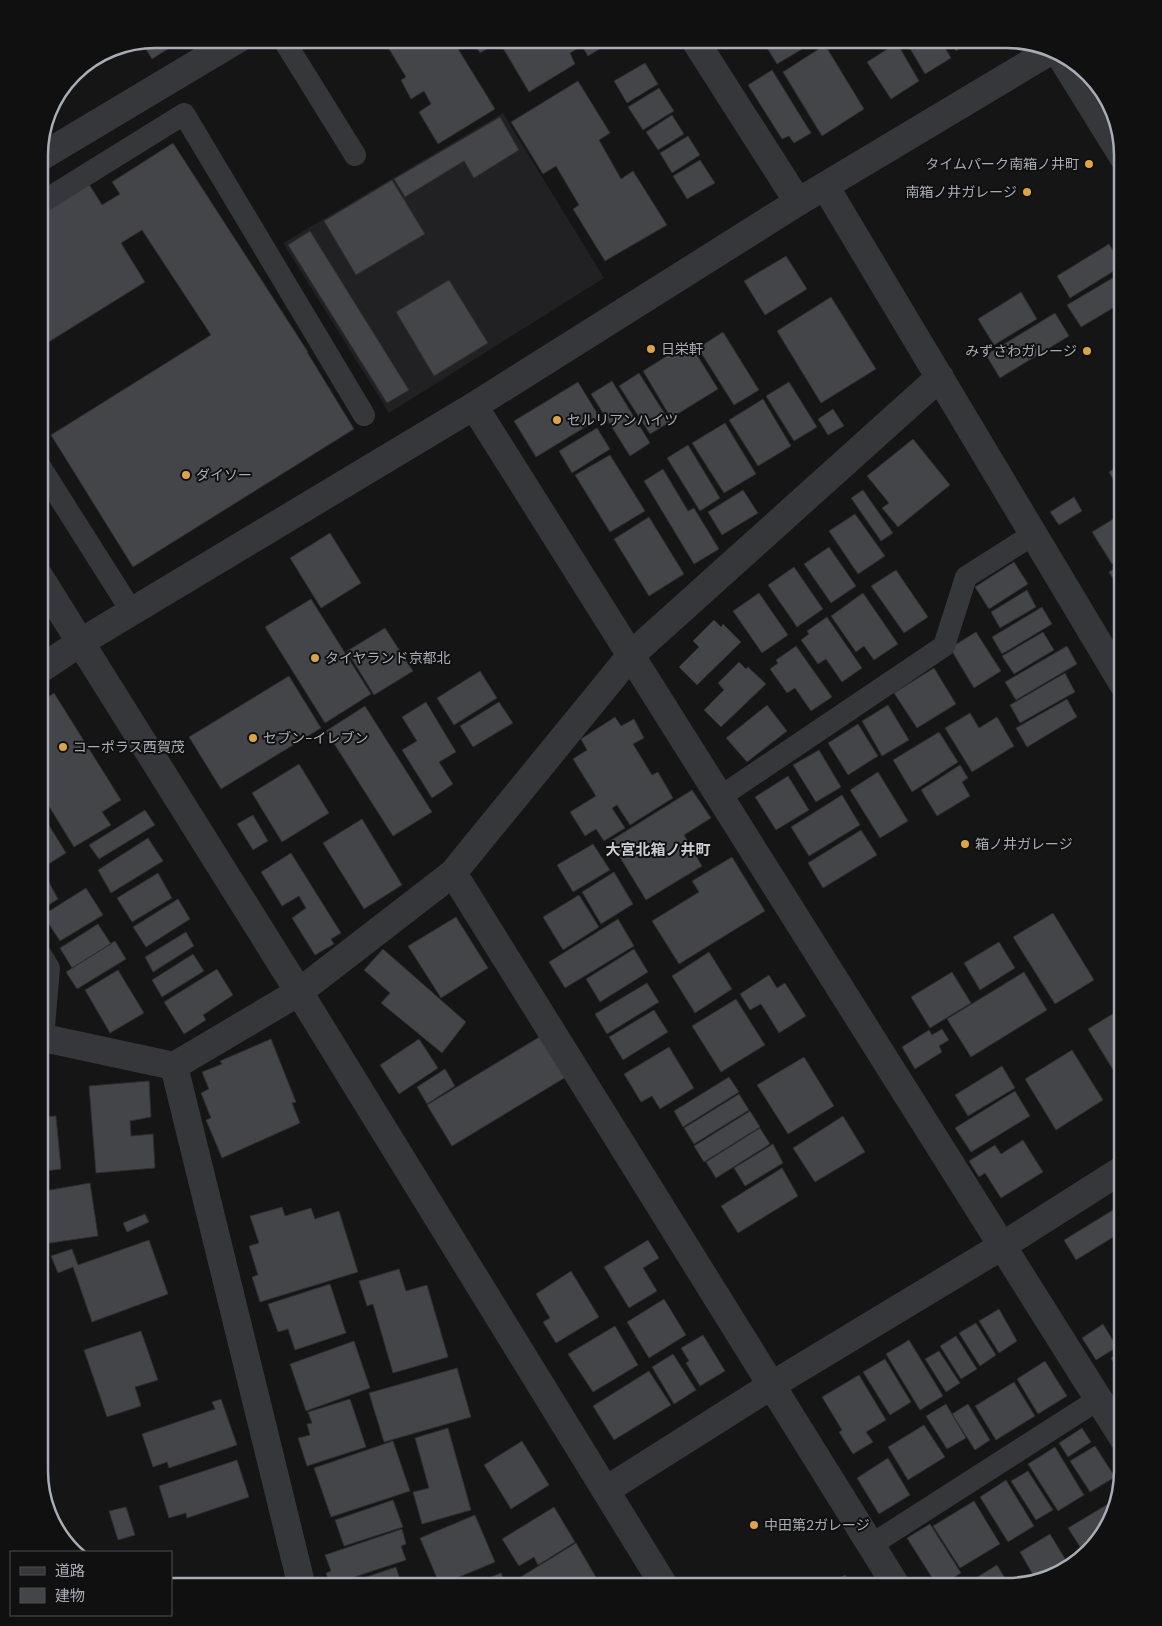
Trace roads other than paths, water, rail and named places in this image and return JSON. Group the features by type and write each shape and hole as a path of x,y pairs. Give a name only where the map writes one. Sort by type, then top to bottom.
{"street":[{"path":"48,153 223,48"},
{"path":"700,48 798,202"},
{"path":"48,664 81,642 474,406 798,202 1045,54"},
{"path":"1066,66 1114,142"},
{"path":"825,186 1114,669"},
{"path":"48,1039 174,1066 299,992 453,873 631,655 940,377"},
{"path":"474,406 1114,1423"},
{"path":"48,590 299,992 660,1579"},
{"path":"453,873 892,1579"},
{"path":"174,1066 300,1578"},
{"path":"606,1490 772,1385 1002,1246 1114,1175"}],"lane":[{"path":"289,48 355,155"},
{"path":"48,198 184,114 364,415"},
{"path":"48,478 132,612"},
{"path":"720,797 944,646 966,577 1034,534"},
{"path":"871,1545 1099,1399"}],"place":[{"name":"タイムパーク南箱ノ井町","path":"1089,164"},
{"name":"南箱ノ井ガレージ","path":"1027,192"},
{"name":"日栄軒","path":"651,349"},
{"name":"みずさわガレージ","path":"1087,351"},
{"name":"セルリアンハイツ","path":"557,420"},
{"name":"ダイソー","path":"186,475"},
{"name":"タイヤランド京都北","path":"315,658"},
{"name":"セブン-イレブン","path":"253,738"},
{"name":"コーポラス西賀茂","path":"63,747"},
{"name":"箱ノ井ガレージ","path":"965,844"},
{"name":"中田第2ガレージ","path":"754,1525"}],"district":[{"name":"大宮北箱ノ井町","path":"658,850"}]}
